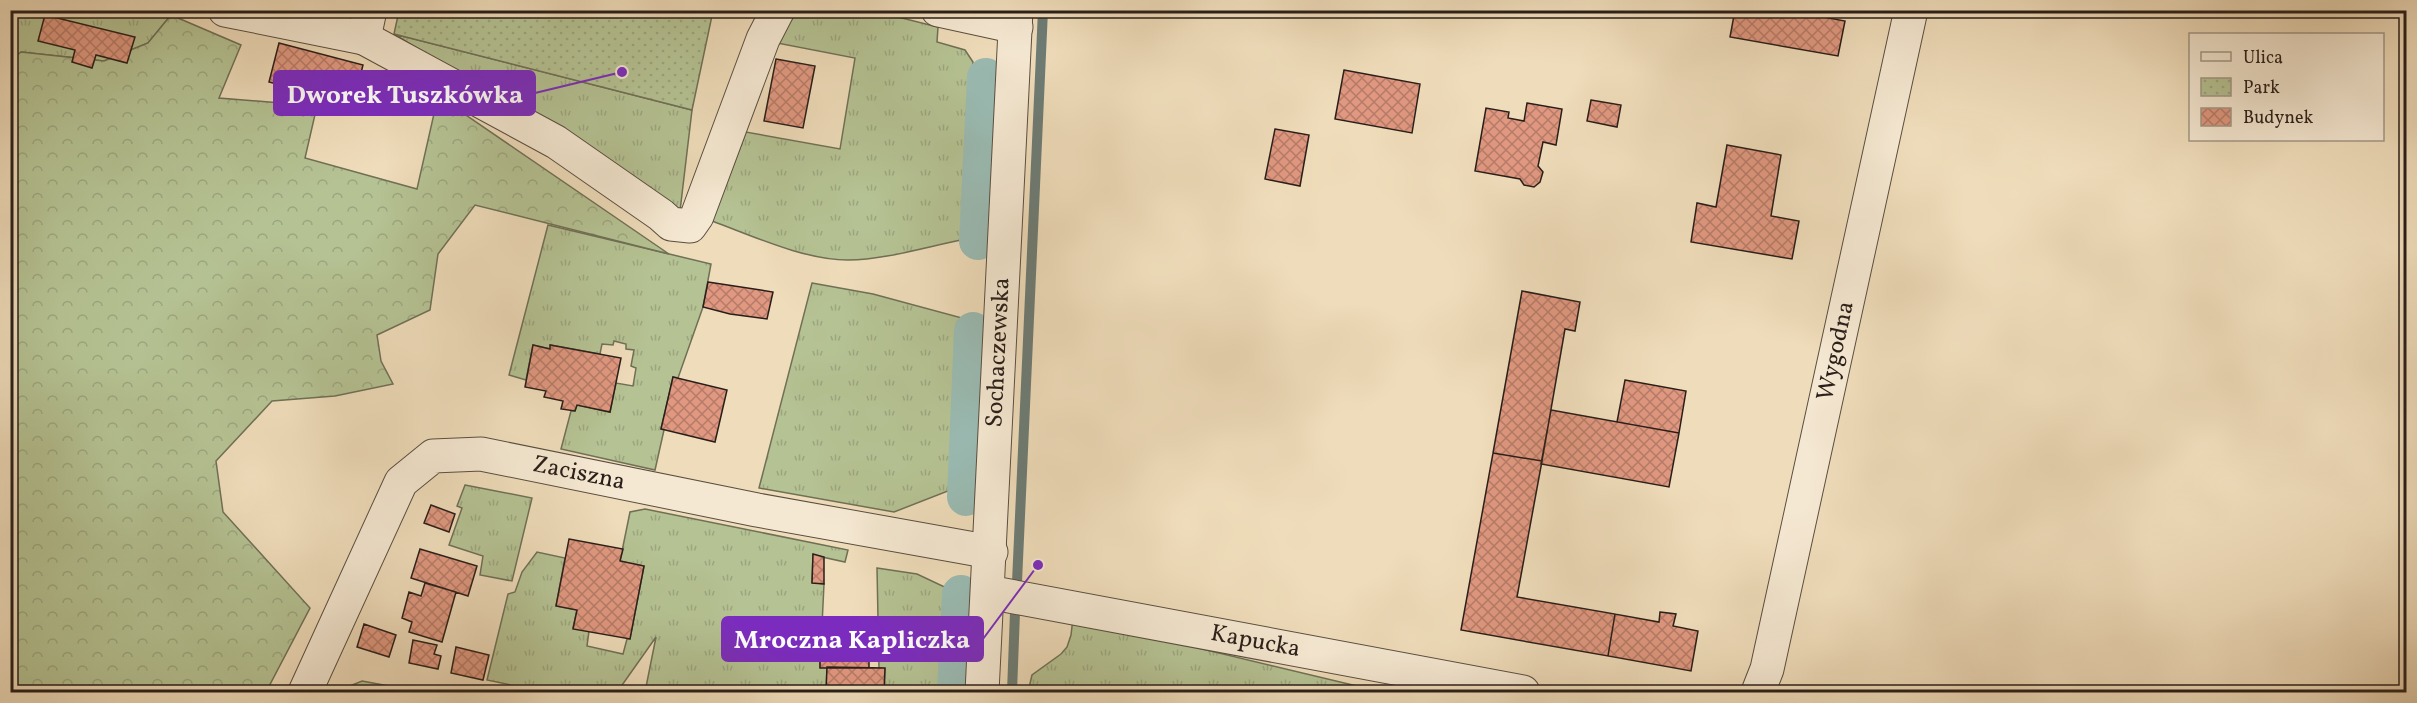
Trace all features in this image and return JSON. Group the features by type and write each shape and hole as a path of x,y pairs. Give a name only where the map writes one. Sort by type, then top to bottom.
{"street":[{"path":"225,10 367,24 556,142 671,224 690,226 697,216 763,39 778,10"},
{"path":"938,10 1016,19"},
{"name":"Wygodna","path":"1758,693 1767,669 1911,10"},
{"name":"Sochaczewska","path":"982,693 991,552 1016,19"},
{"name":"Zaciszna","path":"305,693 401,482 433,456 481,454 757,510 991,552"},
{"name":"Kapucka","path":"988,592 1523,693"}],"green space":[{"path":"399,10 713,11 692,110 394,34"},
{"path":"11,11 172,11 148,43 104,61 22,52 11,60"},
{"path":"789,11 874,11 938,27 937,42 965,50 973,62 966,239 877,258 831,259 796,252 712,221 746,132 840,149 855,58 777,43"},
{"path":"171,15 241,45 219,98 317,106 305,158 417,189 438,96 669,254 475,205 438,254 430,310 377,335 381,361 393,384 335,396 272,401 216,461 223,512 310,608 266,692 11,692 11,60 21,52 104,61 148,43"},
{"path":"394,34 692,110 680,211"},
{"path":"548,225 711,264 703,307 678,378 673,377 661,429 664,430 655,470 561,449 571,411 575,411 577,405 610,412 616,383 633,386 636,368 631,366 634,350 626,349 626,344 614,341 613,345 602,344 600,354 551,345 550,349 533,345 526,380 509,375"},
{"path":"812,283 873,294 962,318 953,489 894,512 759,488"},
{"path":"465,485 532,498 512,581 480,575 483,556 449,545 462,508 457,506"},
{"path":"645,509 848,550 845,562 813,555 812,582 824,584 820,667 827,667 826,692 645,692 656,637 620,688 588,692 544,692 487,680 508,594 515,592 522,572 537,552 565,558 556,606 577,610 573,628 589,631 587,646 623,654 627,639 630,639 644,566 620,561 630,512"},
{"path":"877,568 917,574 953,591 947,692 884,692 885,669 879,668"},
{"path":"1073,618 1382,692 1028,692 1032,675 1067,647"},
{"path":"362,681 416,691 417,692 335,692"}],"building":[{"path":"1735,10 1803,10 1802,13 1845,21 1838,56 1730,37"},
{"path":"45,15 135,37 127,63 96,55 92,68 72,62 75,50 38,41"},
{"path":"279,43 363,65 353,104 269,82"},
{"path":"776,59 815,66 803,128 764,121"},
{"path":"1344,70 1420,84 1412,133 1335,119"},
{"path":"1591,100 1621,105 1617,127 1587,121"},
{"path":"1527,103 1562,109 1556,145 1543,142 1538,166 1543,172 1540,182 1534,187 1524,185 1520,179 1475,171 1486,108 1509,112 1508,118 1524,121"},
{"path":"1275,129 1309,135 1300,186 1265,179"},
{"path":"1727,145 1781,155 1771,216 1799,221 1792,259 1691,242 1697,203 1716,207"},
{"path":"708,282 773,292 767,319 730,314 703,307"},
{"path":"1522,291 1580,302 1575,331 1565,329 1542,461 1493,453"},
{"path":"533,345 550,349 550,345 621,358 610,412 577,405 575,411 561,409 563,401 544,397 546,391 525,387"},
{"path":"673,377 727,390 715,442 661,429"},
{"path":"1625,380 1686,391 1679,433 1617,422"},
{"path":"1551,410 1679,433 1669,487 1541,464"},
{"path":"1493,453 1542,461 1517,597 1615,614 1608,656 1461,630"},
{"path":"431,505 455,514 449,532 424,523"},
{"path":"569,539 623,549 620,561 644,566 630,639 573,629 577,610 556,606"},
{"path":"420,549 477,566 468,596 411,578"},
{"path":"813,554 824,557 824,584 812,583"},
{"path":"425,583 456,592 442,642 409,632 412,622 402,618 409,592 421,596"},
{"path":"1660,612 1676,614 1673,626 1698,631 1691,671 1608,656 1615,614 1659,622"},
{"path":"364,624 396,635 389,657 357,647"},
{"path":"820,633 869,633 869,668 820,668"},
{"path":"413,640 437,645 434,654 441,656 438,669 409,663"},
{"path":"456,647 489,655 483,680 451,673"},
{"path":"827,667 885,668 884,692 826,692"}],"waterway":[{"path":"1017,582 1043,10"},
{"path":"978,241 986,77"},
{"path":"966,497 973,331"},
{"path":"956,692 961,594"},
{"path":"1012,692 1015,612"}],"place":[{"name":"Dworek Tuszkówka","path":"622,72"},
{"name":"Mroczna Kapliczka","path":"1038,565"}]}
